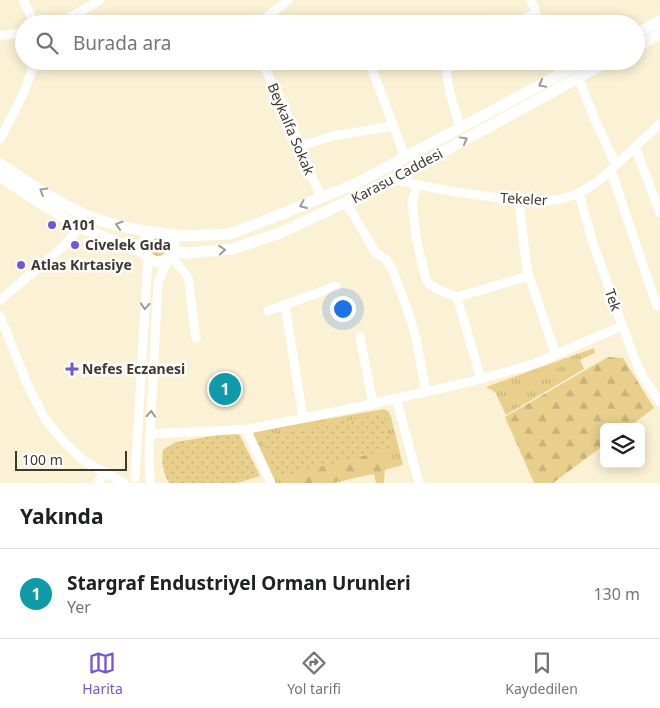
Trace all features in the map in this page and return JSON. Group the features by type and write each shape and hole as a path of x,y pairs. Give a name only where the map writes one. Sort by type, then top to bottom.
{"main road":[{"path":"645,29 660,21"},
{"path":"645,42 660,34"},
{"name":"Karasu Caddesi","path":"167,234 182,236 230,234 321,198 357,183 568,70"},
{"name":"Karasu Caddesi","path":"170,256 232,249 280,234 406,172 592,70"},
{"path":"0,164 64,203 86,214 129,228 167,234 173,242 170,256 157,262 152,260 146,255 79,226 0,177"},
{"path":"146,255 144,243 153,232"}],"street":[{"path":"24,0 31,15"},
{"path":"74,15 100,0"},
{"path":"269,15 288,0"},
{"path":"531,0 536,13 532,15"},
{"path":"0,36 15,34"},
{"path":"0,138 28,82 32,70"},
{"name":"Beykalfa Sokak","path":"266,70 280,98 321,198"},
{"path":"372,70 405,157"},
{"path":"447,70 460,127"},
{"path":"578,77 613,168 657,306"},
{"name":"Tekeler","path":"392,179 462,194 526,202 554,200 578,193 587,188 613,168 660,124"},
{"path":"299,146 333,136 393,126"},
{"path":"635,147 660,213"},
{"path":"417,185 412,202 416,237 426,280 430,285 457,297 529,276"},
{"name":"Tek","path":"578,193 622,326 643,377 660,402"},
{"path":"519,201 529,276 556,355"},
{"path":"346,202 376,253 386,259 393,270 414,331 426,392"},
{"path":"0,300 65,245 79,226"},
{"path":"146,255 147,277 132,480 146,478 152,481"},
{"path":"152,481 149,455 158,283 170,256 188,277 196,338"},
{"path":"268,311 336,286"},
{"path":"457,297 481,378"},
{"path":"284,305 303,418"},
{"path":"0,316 28,386 45,419 84,462 124,483"},
{"path":"150,434 246,429 426,392 534,364 622,326"},
{"path":"360,337 373,404"},
{"path":"396,398 419,483"},
{"path":"246,429 271,483"},
{"path":"97,483 104,473"}],"green space":[{"path":"154,238 162,238 167,243 165,254 154,256 149,251 149,243"},
{"path":"594,348 595,353 580,360 584,369 506,415 495,392 486,387"},
{"path":"608,357 623,358 654,408 634,423 600,423 600,448 553,483 534,483 505,417"},
{"path":"384,409 389,412 391,417 403,465 335,483 274,483 252,432"},
{"path":"380,414 385,419 391,443 387,450 283,476 277,475 273,470 263,441 266,437"},
{"path":"383,426 389,427 393,437 373,450 373,458 381,461 385,468 384,483 376,483 374,474 342,480 342,476 337,481 332,482 331,480 323,483 288,483 298,467"},
{"path":"238,432 260,476 237,483 169,483 163,467 163,450 176,442"}],"place":[{"name":"A101","path":"52,225"},
{"name":"Civelek Gıda","path":"75,245"},
{"name":"Atlas Kırtasiye","path":"21,265"},
{"name":"Nefes Eczanesi","path":"72,369"},
{"name":"Stargraf Endustriyel Orman Urunleri","path":"225,389"}]}
